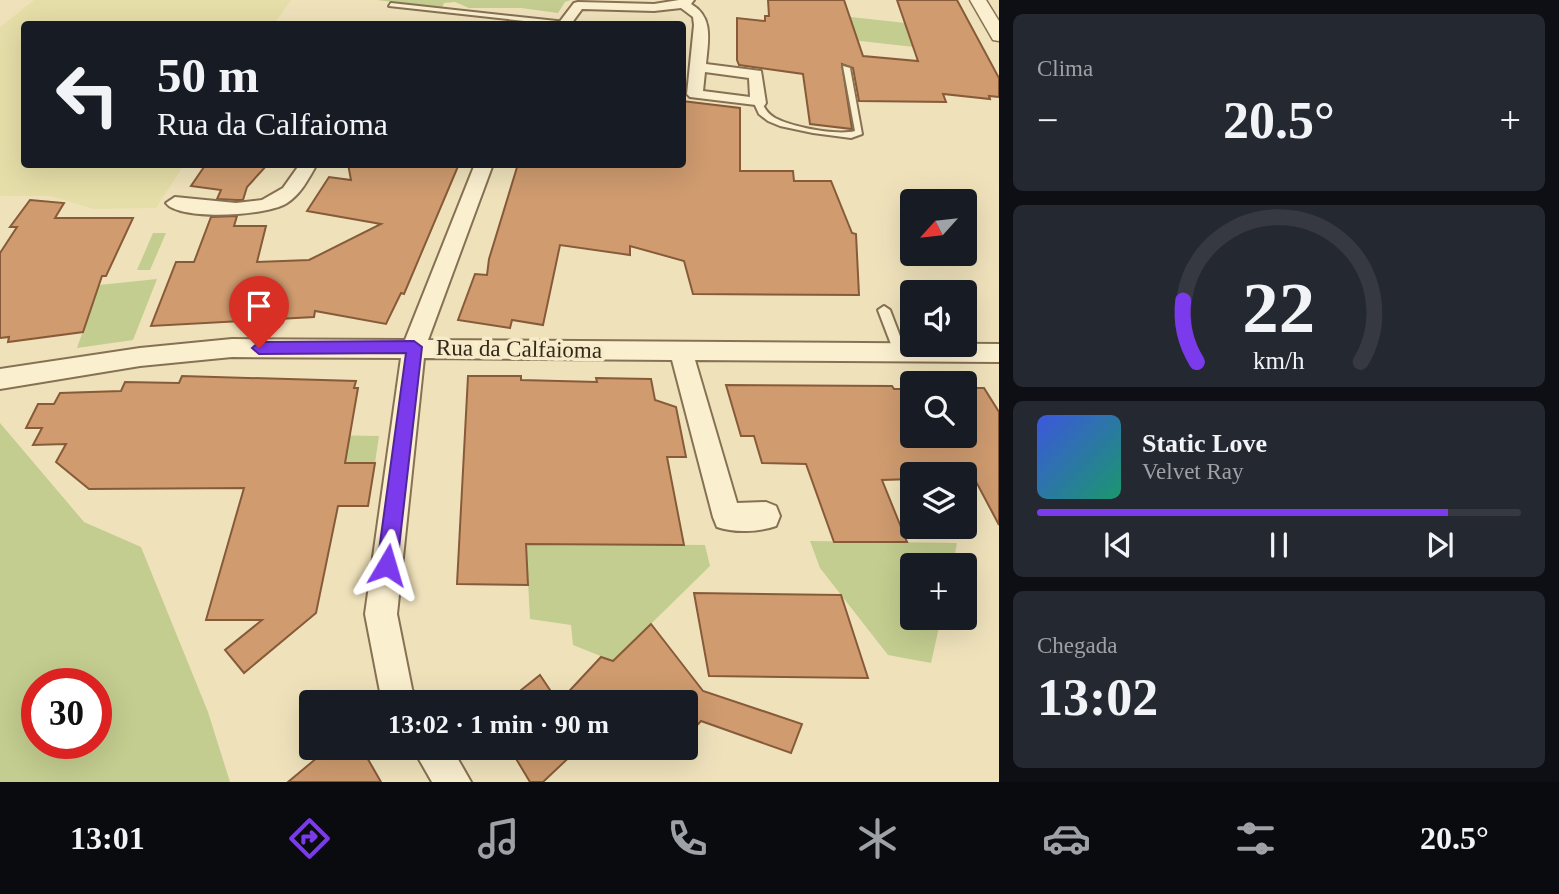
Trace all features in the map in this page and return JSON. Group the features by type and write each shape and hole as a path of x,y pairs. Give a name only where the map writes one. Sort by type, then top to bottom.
{"street":[{"path":"978,0 999,36"},
{"path":"568,21 578,6 593,2 667,8 686,2 700,19 696,67 695,94 758,103 756,74 696,67"},
{"path":"175,204 237,209 271,204 289,193 306,168"},
{"path":"396,690 381,614 414,347 482,168"},
{"name":"Rua da Calfaioma","path":"0,379 140,357 232,348 900,352"},
{"path":"681,351 727,517 766,516"},
{"name":"Rua da Calfaioma","path":"977,352 999,352"},
{"path":"439,760 453,782"}],"lane":[{"path":"391,5 538,21"},
{"path":"758,103 762,113 790,127 851,135 859,132 846,68"},
{"path":"884,310 900,352"}],"shaded area":[{"path":"34,0 291,0 276,21 21,21 21,168 182,168 156,208 94,209 50,196 0,196 0,27"}],"green space":[{"path":"377,0 571,0 565,2 558,13 521,8 469,8 455,2 444,3 442,8 436,8"},
{"path":"851,17 924,25 932,49 851,40"},
{"path":"153,233 166,233 150,270 137,270"},
{"path":"157,279 133,340 77,348 99,285"},
{"path":"0,423 84,522 141,547 208,712 230,782 0,782"},
{"path":"261,434 379,436 375,463 253,461"},
{"path":"810,541 957,543 955,553 900,553 900,630 938,630 931,663 888,655 820,568"},
{"path":"526,543 705,545 710,566 613,661 573,645 571,625 530,619"}],"building":[{"path":"768,0 844,0 863,56 918,61 897,0 957,0 999,78 999,97 989,96 990,99 943,94 946,102 859,101 853,68 842,64 852,129 810,124 803,74 739,65 737,60 737,18 765,21 765,16 769,16"},
{"path":"686,101 740,108 740,171 793,171 794,181 831,181 852,233 856,234 859,295 693,294 684,261 630,246 630,255 560,245 543,325 512,320 510,328 458,320 475,274 487,275 489,259 517,168 686,168"},
{"path":"203,168 264,168 247,187 243,200 217,199 221,190 191,186"},
{"path":"349,168 457,168 404,294 401,293 386,324 315,311 314,317 151,326 176,262 194,262 211,217 237,216 234,226 266,226 257,262 309,260 381,224 307,211 329,177 351,180"},
{"path":"30,200 64,203 55,218 133,218 106,276 102,276 83,332 8,342 9,337 0,338 0,253 17,227 10,227"},
{"path":"182,376 356,381 354,388 358,388 345,463 375,463 368,506 338,506 316,613 244,673 225,650 262,620 206,620 244,488 89,489 56,462 66,444 33,445 42,428 26,428 38,404 54,404 60,393 121,391 125,382 179,383"},
{"path":"468,376 521,376 521,380 597,382 596,378 651,379 655,400 676,407 686,457 667,457 684,545 526,544 528,585 457,584"},
{"path":"726,385 892,386 894,389 900,389 900,448 977,448 977,388 984,388 999,412 999,525 977,483 977,462 900,462 900,479 882,480 900,525 900,539 906,539 907,542 834,542 806,464 762,463 754,436 741,436"},
{"path":"694,593 841,595 868,678 709,676"},
{"path":"651,624 703,691 802,724 791,753 701,721 698,724 698,690 570,690 601,657 613,661"},
{"path":"540,675 550,690 521,690"},
{"path":"314,760 368,760 381,782 288,782"},
{"path":"517,760 566,760 543,782 530,782"}],"route":[{"path":"259,348 414,347 387,565"}]}
